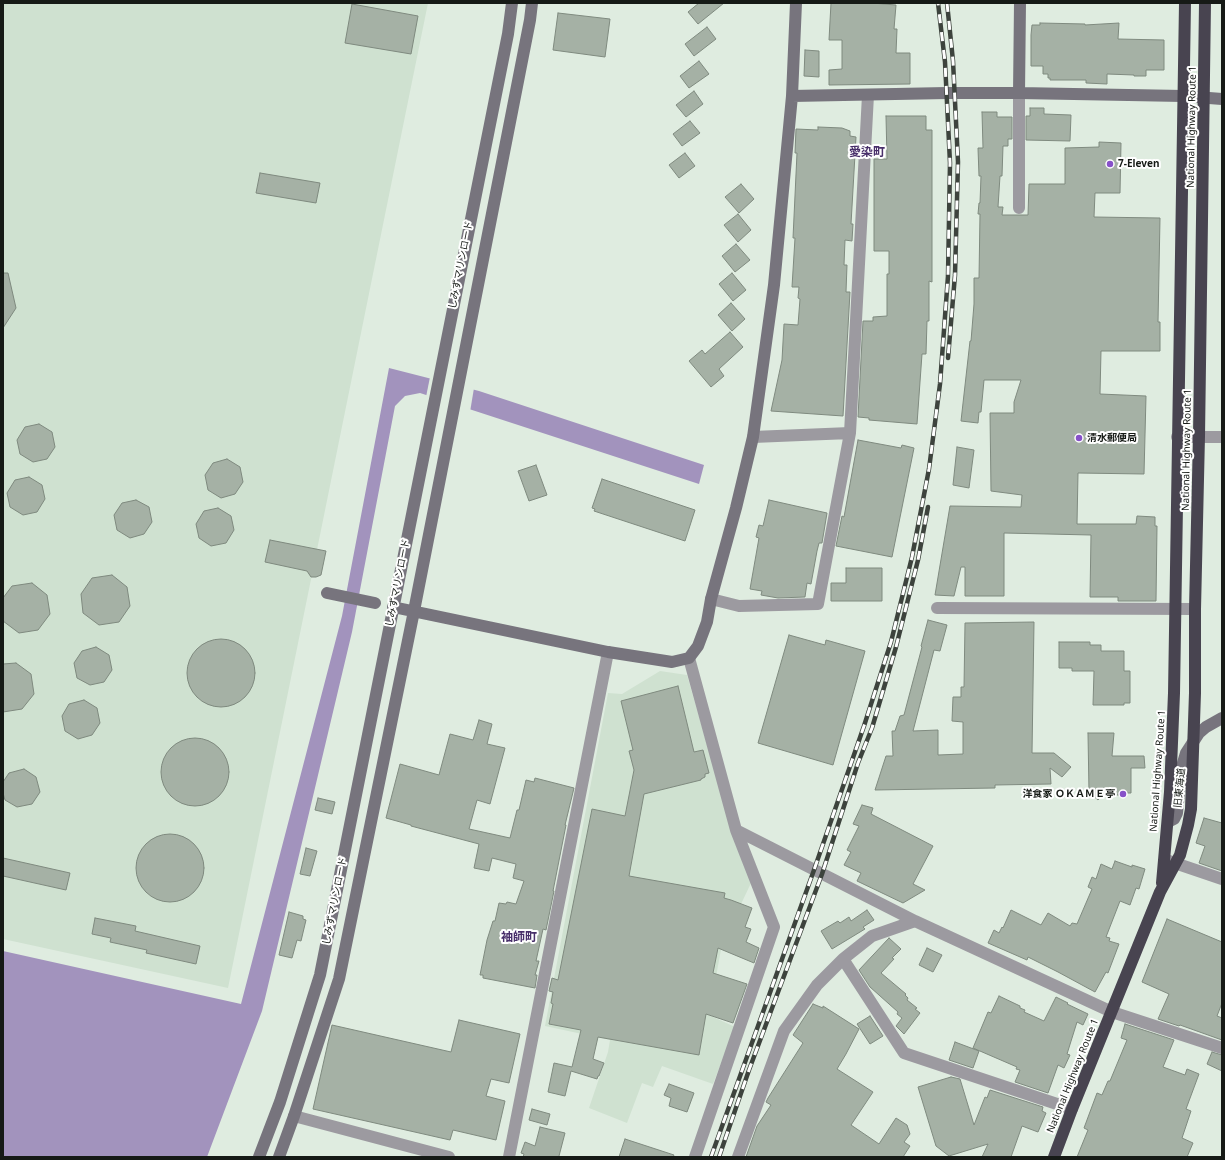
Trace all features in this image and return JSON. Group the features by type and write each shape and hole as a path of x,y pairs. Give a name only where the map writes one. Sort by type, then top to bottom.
{"highway":[{"name":"National Highway Route 1","path":"1054,1157 1160,892 1170,861 1165,844 1170,792 1174,693 1184,3"},
{"name":"National Highway Route 1","path":"1170,861 1180,855 1191,809 1195,693 1195,609 1205,3"}],"street":[{"name":"しみずマリンロード","path":"260,1157 280,1102 320,976 508,34 512,3"},
{"name":"しみずマリンロード","path":"279,1157 339,979 414,611 530,20 532,3"},
{"path":"393,607 608,652 672,662 689,658 698,646 707,622 711,599 736,508 753,437 774,285 792,96 796,3"},
{"path":"1019,208 1020,3"},
{"path":"792,96 1020,93 1183,96 1222,100"},
{"path":"711,599 739,606 818,604 850,433 868,95"},
{"path":"753,437 850,433"},
{"path":"1177,437 1222,437"},
{"path":"327,593 375,603"},
{"path":"937,608 1195,609"},
{"path":"509,1157 608,652"},
{"path":"689,658 736,830 774,927 695,1157"},
{"name":"旧東海道","path":"1168,822 1174,819 1177,813 1182,763 1186,753 1198,733 1222,718"},
{"path":"736,830 915,921 1112,1012 1222,1048"},
{"path":"1170,861 1222,879"},
{"path":"738,1157 784,1031 817,985 843,959 872,936 915,921"},
{"path":"843,959 904,1053 1072,1109"},
{"path":"294,1116 427,1154 448,1157"}],"shaded area":[{"path":"3,3 428,3 228,988 3,939"},
{"path":"389,368 479,391 704,465 699,484 420,393 405,396 395,406 352,632 262,1011 207,1157 3,1157 3,951 241,1004 342,616"},
{"path":"660,671 687,675 736,845 751,883 722,944 709,1015 735,1027 713,1084 662,1066 653,1087 642,1083 627,1123 589,1108 608,1052 610,1040 545,1026 608,693 622,694"}],"pier":[{"path":"430,377 474,388 470,412 426,397"}],"building":[{"path":"699,3 724,3 698,24 688,12"},
{"path":"831,3 872,3 896,5 894,29 897,29 896,53 910,53 910,84 829,85 829,70 842,69 842,40 829,40"},
{"path":"352,4 418,16 411,54 345,43"},
{"path":"558,13 610,19 605,57 553,50"},
{"path":"1040,23 1085,25 1119,23 1118,39 1164,40 1164,70 1146,70 1146,76 1107,74 1107,84 1086,83 1086,80 1050,80 1050,78 1048,78 1048,74 1043,74 1043,66 1031,66 1032,25 1040,25"},
{"path":"707,27 716,39 694,56 685,44"},
{"path":"805,50 819,51 819,77 804,76"},
{"path":"699,61 709,74 689,88 680,76"},
{"path":"694,91 703,104 686,117 676,105"},
{"path":"1030,108 1044,108 1044,114 1071,115 1070,141 1026,140 1026,116 1030,116"},
{"path":"982,112 997,112 997,117 1012,117 1012,139 1008,139 1008,146 1003,146 1002,176 1000,176 998,207 1003,207 1002,215 1028,215 1029,184 1065,184 1065,148 1099,147 1099,142 1121,143 1120,193 1095,193 1094,217 1160,218 1158,322 1160,322 1160,351 1101,351 1100,394 1146,396 1144,474 1078,473 1077,524 1136,524 1137,516 1155,517 1155,526 1157,526 1156,601 1118,601 1118,597 1090,597 1091,535 1004,533 1004,596 965,596 965,567 961,567 954,596 935,595 950,506 1021,507 1022,495 991,491 990,413 1014,413 1014,402 1021,380 984,380 981,412 979,412 978,423 961,421 971,341 974,304 974,278 979,278 980,214 978,214 981,176 979,176 978,148 983,148"},
{"path":"886,116 926,116 926,130 932,130 932,282 929,281 929,321 927,321 926,354 922,354 917,424 869,420 869,418 858,417 863,321 873,321 873,317 887,316 887,274 889,274 889,251 874,251 874,159 887,159"},
{"path":"690,121 700,133 682,146 673,134"},
{"path":"818,127 842,128 850,131 850,136 856,137 851,224 853,224 852,241 845,240 844,265 847,265 846,292 850,292 843,416 771,411 782,360 784,324 798,325 800,299 798,298 799,287 792,287 795,238 793,238 797,153 795,153 796,129 818,130"},
{"path":"685,153 695,166 679,178 669,165"},
{"path":"260,173 320,183 316,203 256,193"},
{"path":"741,184 754,199 739,213 725,197"},
{"path":"738,214 751,230 738,242 724,225"},
{"path":"736,244 750,260 735,272 722,256"},
{"path":"3,273 8,273 16,308 3,328"},
{"path":"732,273 746,290 733,301 719,284"},
{"path":"731,303 745,319 732,331 718,315"},
{"path":"730,332 743,347 719,369 724,376 711,387 689,361 702,350 705,354"},
{"path":"39,424 52,432 55,447 47,459 33,462 20,454 17,440 25,427"},
{"path":"858,440 901,448 902,445 914,448 892,557 836,546 842,516 844,517"},
{"path":"957,447 974,450 969,488 953,485"},
{"path":"227,459 240,467 243,482 235,494 221,498 208,490 205,475 213,463"},
{"path":"536,465 547,495 529,501 518,471"},
{"path":"29,477 42,485 45,499 37,512 23,515 10,507 7,493 15,480"},
{"path":"602,479 695,510 685,541 594,511 595,509 592,508"},
{"path":"136,500 149,507 152,522 144,534 130,538 117,530 114,515 122,503"},
{"path":"769,500 827,513 822,543 819,543 811,584 807,583 805,597 778,598 761,595 762,591 750,589 759,538 756,537 759,525 763,526"},
{"path":"218,508 231,516 234,530 226,543 211,546 199,538 196,524 204,511"},
{"path":"270,540 326,551 321,575 311,577 307,571 265,562"},
{"path":"846,568 882,568 882,601 831,601 831,583 846,583"},
{"path":"112,575 127,587 130,606 119,622 99,625 83,613 81,594 92,578"},
{"path":"32,583 47,595 50,614 38,630 19,633 3,621 3,598 12,586"},
{"path":"928,620 947,625 940,651 934,650 913,731 938,730 938,755 963,754 963,722 952,721 953,697 961,697 961,687 964,687 965,623 1034,622 1032,753 1054,753 1071,767 1062,777 1050,768 1051,784 995,785 995,788 875,790 886,756 893,756 892,731 895,731 900,716 904,715"},
{"path":"789,635 825,645 826,640 865,651 833,765 758,743"},
{"path":"221,639 234,642 245,649 252,660 255,673 252,686 245,697 234,704 221,707 208,704 197,697 190,686 187,673 190,660 197,649 208,642"},
{"path":"1059,642 1090,642 1090,645 1101,645 1101,651 1124,651 1124,671 1130,671 1130,703 1124,703 1124,705 1093,705 1094,671 1072,671 1072,668 1059,668"},
{"path":"96,647 109,655 112,670 104,682 90,685 77,678 74,663 82,651"},
{"path":"16,663 31,674 34,694 22,709 3,712 3,664"},
{"path":"678,686 694,752 703,750 709,773 705,774 705,777 701,780 644,794 629,876 725,893 724,898 752,908 745,927 751,929 746,942 759,948 754,963 718,948 713,973 747,984 733,1023 706,1014 699,1055 598,1037 593,1059 604,1063 597,1079 571,1071 565,1096 548,1092 554,1063 572,1067 581,1030 549,1024 553,1004 551,1003 553,992 549,991 552,978 558,980 592,809 625,816 634,770 629,751 633,750 621,701"},
{"path":"84,700 97,708 100,723 92,735 78,739 65,731 62,716 69,704"},
{"path":"479,720 492,724 487,744 505,748 490,804 477,800 469,829 510,838 517,810 519,810 526,780 534,782 535,778 574,788 565,825 546,930 543,929 536,961 539,961 535,975 537,975 535,988 483,978 483,975 480,975 487,940 493,921 495,921 499,903 506,904 507,902 516,904 524,881 513,878 516,864 492,858 489,871 474,868 479,844 386,818 400,764 439,775 450,734 473,740"},
{"path":"1088,733 1114,733 1112,756 1144,756 1145,768 1131,768 1131,793 1122,793 1122,795 1103,795 1098,800 1089,792"},
{"path":"195,738 208,741 219,748 226,759 229,772 226,785 219,796 208,803 195,806 182,803 171,796 164,785 161,772 164,759 171,748 182,741"},
{"path":"24,769 36,777 40,792 32,804 17,807 5,800 3,793 3,782 9,773"},
{"path":"318,798 335,802 332,814 315,810"},
{"path":"862,805 873,808 871,814 933,846 913,884 925,890 903,903 857,881 861,873 844,865 851,852 847,850 859,826 853,824"},
{"path":"1204,818 1222,823 1222,871 1199,863 1205,846 1196,843"},
{"path":"170,834 183,837 194,844 201,855 204,868 201,881 194,892 183,899 170,902 157,899 146,892 139,881 136,868 139,855 146,844 157,837"},
{"path":"306,848 317,851 310,876 300,874"},
{"path":"3,858 70,873 66,890 3,876"},
{"path":"1115,861 1132,867 1132,865 1145,869 1139,889 1136,888 1130,905 1120,901 1106,937 1110,938 1109,941 1119,944 1108,973 1106,972 1095,992 1028,957 1027,960 988,943 994,930 999,933 1002,927 1003,928 1011,910 1041,925 1048,913 1070,926 1072,923 1077,924 1092,889 1088,887 1092,877 1096,879 1101,864 1112,869"},
{"path":"867,910 874,920 863,927 865,929 832,949 821,931 838,921 840,923 849,917 851,921"},
{"path":"289,912 303,916 303,919 306,920 301,941 297,940 292,958 279,955"},
{"path":"95,918 136,926 135,931 200,946 196,964 146,953 147,950 110,942 111,938 92,934"},
{"path":"1167,919 1222,942 1222,1003 1217,1016 1222,1018 1222,1040 1158,1019 1169,994 1142,982"},
{"path":"889,938 901,949 881,973 906,994 905,995 908,998 907,1000 917,1008 915,1009 920,1013 904,1034 896,1026 902,1018 897,1014 898,1012 870,987 859,970"},
{"path":"927,948 942,955 933,972 919,965"},
{"path":"999,996 1020,1006 1020,1008 1025,1010 1024,1012 1044,1021 1056,997 1088,1014 1083,1025 1077,1022 1067,1054 1070,1055 1064,1068 1058,1065 1048,1093 1015,1082 1020,1070 1016,1069 1017,1067 973,1048 988,1012 991,1013"},
{"path":"813,1004 823,1008 823,1006 859,1029 837,1069 873,1092 851,1125 879,1144 896,1118 907,1125 910,1134 904,1142 910,1146 903,1157 746,1157 757,1126 771,1105 766,1102 768,1098 803,1043 793,1035"},
{"path":"870,1016 883,1036 870,1044 857,1024"},
{"path":"459,1020 520,1034 509,1083 491,1079 486,1096 505,1101 496,1140 453,1130 450,1140 313,1109 332,1025 451,1052"},
{"path":"1125,1024 1174,1040 1163,1067 1185,1075 1187,1069 1199,1074 1186,1109 1191,1111 1182,1138 1193,1143 1187,1157 1077,1157 1088,1130 1084,1128 1097,1093 1102,1095 1108,1081 1110,1081 1127,1040 1121,1038"},
{"path":"955,1042 979,1051 973,1068 949,1060"},
{"path":"1212,1052 1222,1055 1222,1071 1207,1064"},
{"path":"951,1077 960,1079 974,1125 985,1097 987,1098 990,1090 1043,1107 1042,1111 1046,1113 1038,1132 1022,1126 1011,1157 982,1157 988,1144 949,1156 936,1146 918,1087"},
{"path":"669,1084 694,1093 687,1112 669,1106 671,1098 664,1095"},
{"path":"532,1109 550,1114 547,1125 529,1120"},
{"path":"540,1127 565,1133 560,1157 523,1157 524,1154 521,1153 525,1142 535,1146"},
{"path":"625,1139 674,1155 673,1157 619,1157"}],"railway":[{"path":"711,1157 864,726 891,642 912,557 929,469 940,384 948,276 950,163 945,62 938,3"},
{"path":"947,3 953,61 958,162 955,275 948,358"},
{"path":"719,1157 749,1070 822,874 858,763 872,728 896,647 918,560 928,507"}],"place":[{"name":"7-Eleven","path":"1110,164"},
{"name":"清水郵便局","path":"1079,438"},
{"name":"洋食家 ＯＫＡＭＥ亭","path":"1123,794"}],"district":[{"name":"愛染町","path":"867,153"},
{"name":"袖師町","path":"519,938"}]}
